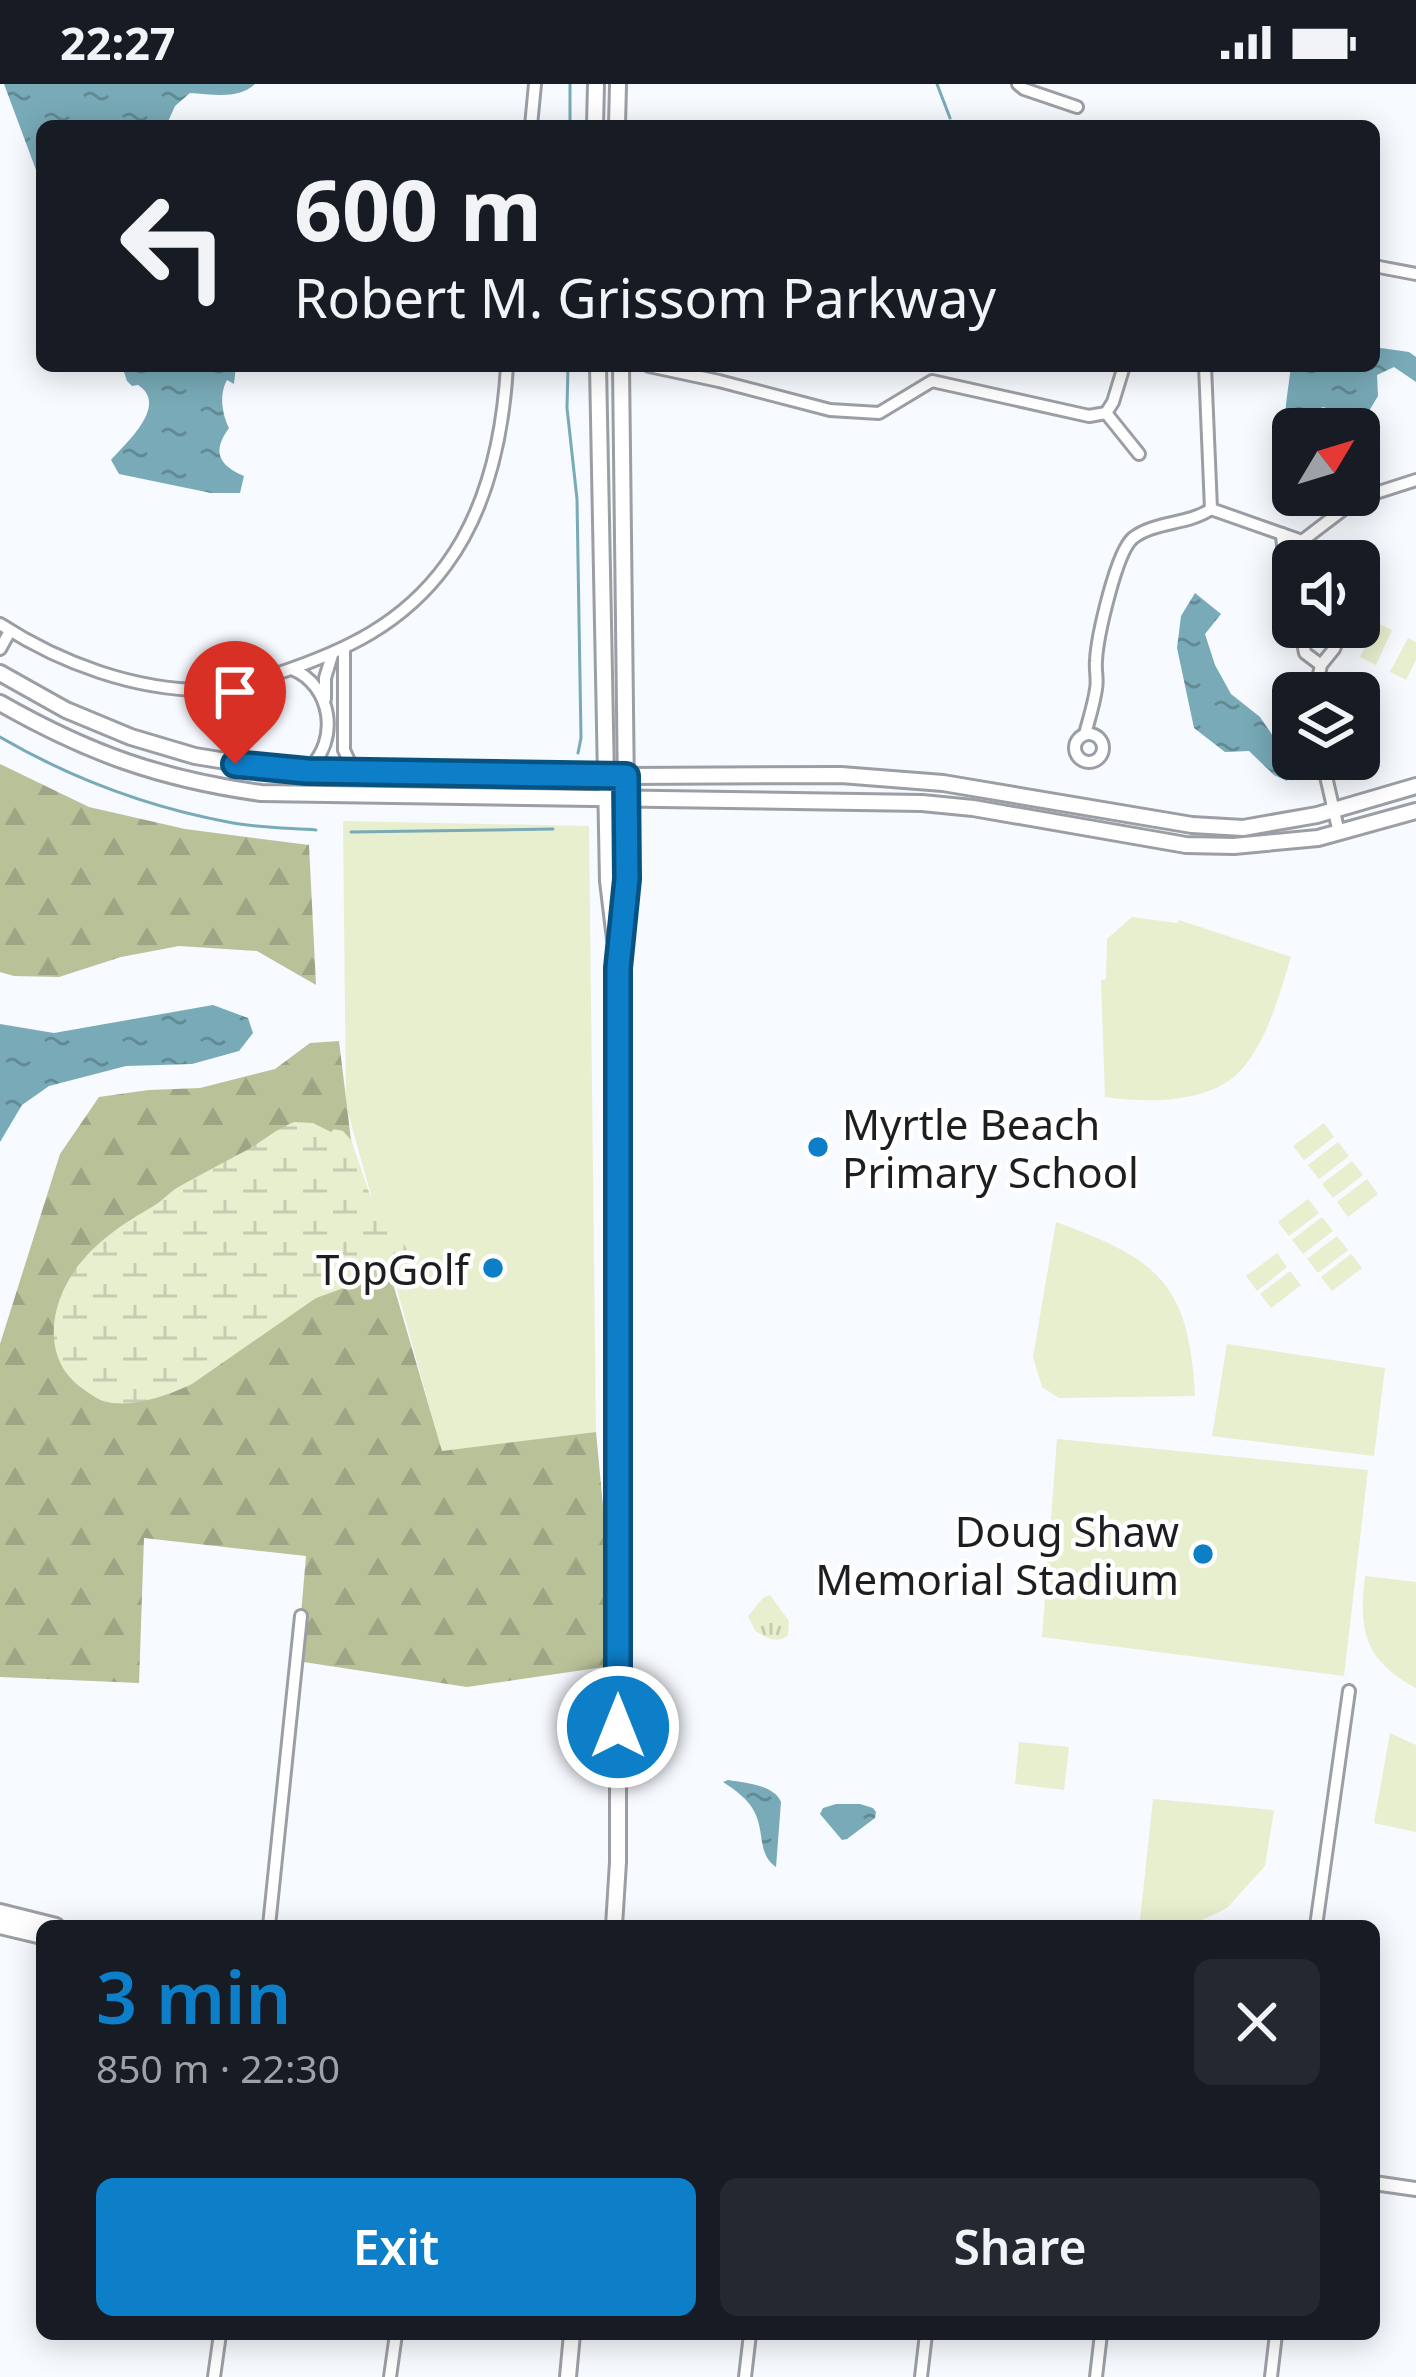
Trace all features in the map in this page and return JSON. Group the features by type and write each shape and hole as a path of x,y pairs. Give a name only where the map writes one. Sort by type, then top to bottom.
{"main road":[{"path":"595,120 596,84"},
{"path":"617,120 618,84"},
{"path":"598,372 608,881 618,968"},
{"path":"614,1920 618,968 627,879 621,372"},
{"path":"0,673 66,710 131,737 195,756 307,771 841,775 944,783 1192,825 1243,828 1333,810 1416,786"},
{"path":"0,703 104,755 165,776 220,788 297,796 922,803 1186,845 1234,846 1318,838 1416,811"},
{"path":"0,1912 36,1921"},
{"path":"0,1926 36,1935"},
{"path":"568,2377 571,2340"}],"street":[{"path":"532,120 535,84"},
{"path":"1018,84 1077,107"},
{"path":"1380,267 1416,274"},
{"path":"0,649 5,627 103,673 212,691 338,652 416,598 447,564 467,531 492,465 507,372"},
{"path":"677,372 830,410 879,413 932,381 1089,416 1106,412 1122,372"},
{"path":"930,372 932,381"},
{"path":"1205,372 1211,509"},
{"path":"1106,412 1139,454"},
{"path":"1303,540 1357,499 1416,480"},
{"path":"1211,509 1299,540"},
{"path":"1085,734 1098,684 1096,660 1123,549 1149,530 1199,518 1211,509"},
{"path":"1282,534 1282,540"},
{"path":"1304,648 1321,665"},
{"path":"1321,672 1321,665 1334,648"},
{"path":"307,771 326,744 326,678 338,652"},
{"path":"338,652 344,750 362,772"},
{"path":"292,669 307,675 325,703"},
{"path":"1326,780 1339,833"},
{"path":"270,1920 301,1616"},
{"path":"1317,1920 1349,1691"},
{"path":"1380,2184 1416,2188"},
{"path":"214,2377 219,2340"},
{"path":"390,2377 394,2340"},
{"path":"745,2377 749,2340"},
{"path":"921,2377 925,2340"},
{"path":"1096,2377 1100,2340"},
{"path":"1271,2377 1275,2340"}],"green space":[{"path":"1380,624 1392,630 1376,665 1360,657 1364,648 1380,648"},
{"path":"1408,638 1416,642 1416,660 1406,680 1390,672"},
{"path":"0,764 89,807 185,829 309,845 316,985 257,951 179,946 121,957 59,977 0,972"},
{"name":"TopGolf","path":"343,821 589,826 596,1432 442,1452 346,1105"},
{"path":"1132,917 1179,920 1291,957 1259,1045 1241,1070 1213,1089 1158,1100 1105,1097 1101,980 1106,979 1107,939"},
{"path":"339,1041 351,1140 442,1451 596,1432 618,1665 467,1687 297,1661 306,1556 144,1538 139,1683 0,1677 0,1344 60,1154 99,1097 200,1088 275,1069 310,1043"},
{"path":"294,1122 343,1131 351,1140 370,1195 407,1249 405,1259 391,1271 316,1298 192,1384 171,1393 114,1403 79,1386 59,1360 54,1330 66,1284 83,1260 110,1234 178,1187"},
{"path":"1324,1123 1334,1137 1304,1160 1293,1146"},
{"path":"1338,1142 1349,1156 1319,1179 1308,1165"},
{"path":"1352,1161 1363,1175 1333,1198 1322,1184"},
{"path":"1367,1179 1378,1194 1348,1217 1337,1202"},
{"path":"1308,1199 1319,1213 1289,1236 1278,1222"},
{"path":"1322,1217 1333,1231 1303,1254 1292,1240"},
{"path":"1056,1222 1120,1249 1162,1280 1185,1326 1195,1396 1059,1398 1042,1387 1033,1357"},
{"path":"1337,1236 1348,1250 1318,1273 1307,1259"},
{"path":"1277,1253 1287,1267 1257,1291 1246,1276"},
{"path":"1351,1254 1362,1268 1332,1291 1321,1277"},
{"path":"1290,1271 1301,1285 1271,1308 1260,1294"},
{"path":"1227,1344 1385,1368 1374,1456 1212,1436"},
{"name":"Doug Shaw Memorial Stadium","path":"1057,1439 1368,1470 1344,1676 1042,1637"},
{"path":"1365,1576 1416,1582 1416,1688 1386,1667 1369,1642 1363,1612"},
{"path":"770,1595 789,1621 788,1635 780,1639 755,1631 748,1616"},
{"path":"1390,1733 1416,1745 1416,1832 1374,1823"},
{"path":"1019,1742 1069,1747 1064,1790 1015,1784"},
{"path":"1153,1799 1274,1810 1265,1866 1227,1908 1202,1920 1140,1920"}],"water":[{"path":"4,84 255,84 233,94 190,93 175,106 169,120 36,120 36,170"},
{"path":"1380,348 1416,357 1416,382 1394,367 1377,375 1378,396 1371,408 1286,408 1290,372 1380,372"},
{"path":"124,372 235,372 234,384 227,380 223,391 229,428 219,450 223,462 244,476 240,493 211,493 119,474 111,460 135,434 149,403 138,385 127,381"},
{"path":"1195,593 1221,614 1205,634 1231,694 1260,717 1272,735 1272,773 1249,751 1225,752 1194,728 1177,648 1181,616"},
{"path":"213,1005 248,1018 253,1033 239,1051 192,1064 126,1066 49,1086 22,1105 0,1142 0,1024 54,1033"},
{"path":"723,1782 766,1788 781,1802 776,1867 766,1856 754,1811"},
{"path":"836,1804 873,1808 875,1818 842,1840 820,1814"}],"waterway":[{"path":"570,84 570,120"},
{"path":"937,84 950,118"},
{"path":"568,372 577,499 578,753"},
{"path":"0,737 84,779 172,809 243,825 316,830"},
{"path":"351,832 553,829"}],"place":[{"name":"Myrtle Beach Primary School","path":"818,1147"},
{"name":"TopGolf","path":"493,1268"},
{"name":"Doug Shaw Memorial Stadium","path":"1203,1554"}],"route":[{"path":"235,764 307,771 626,776 627,879 618,968 618,1727"}]}
